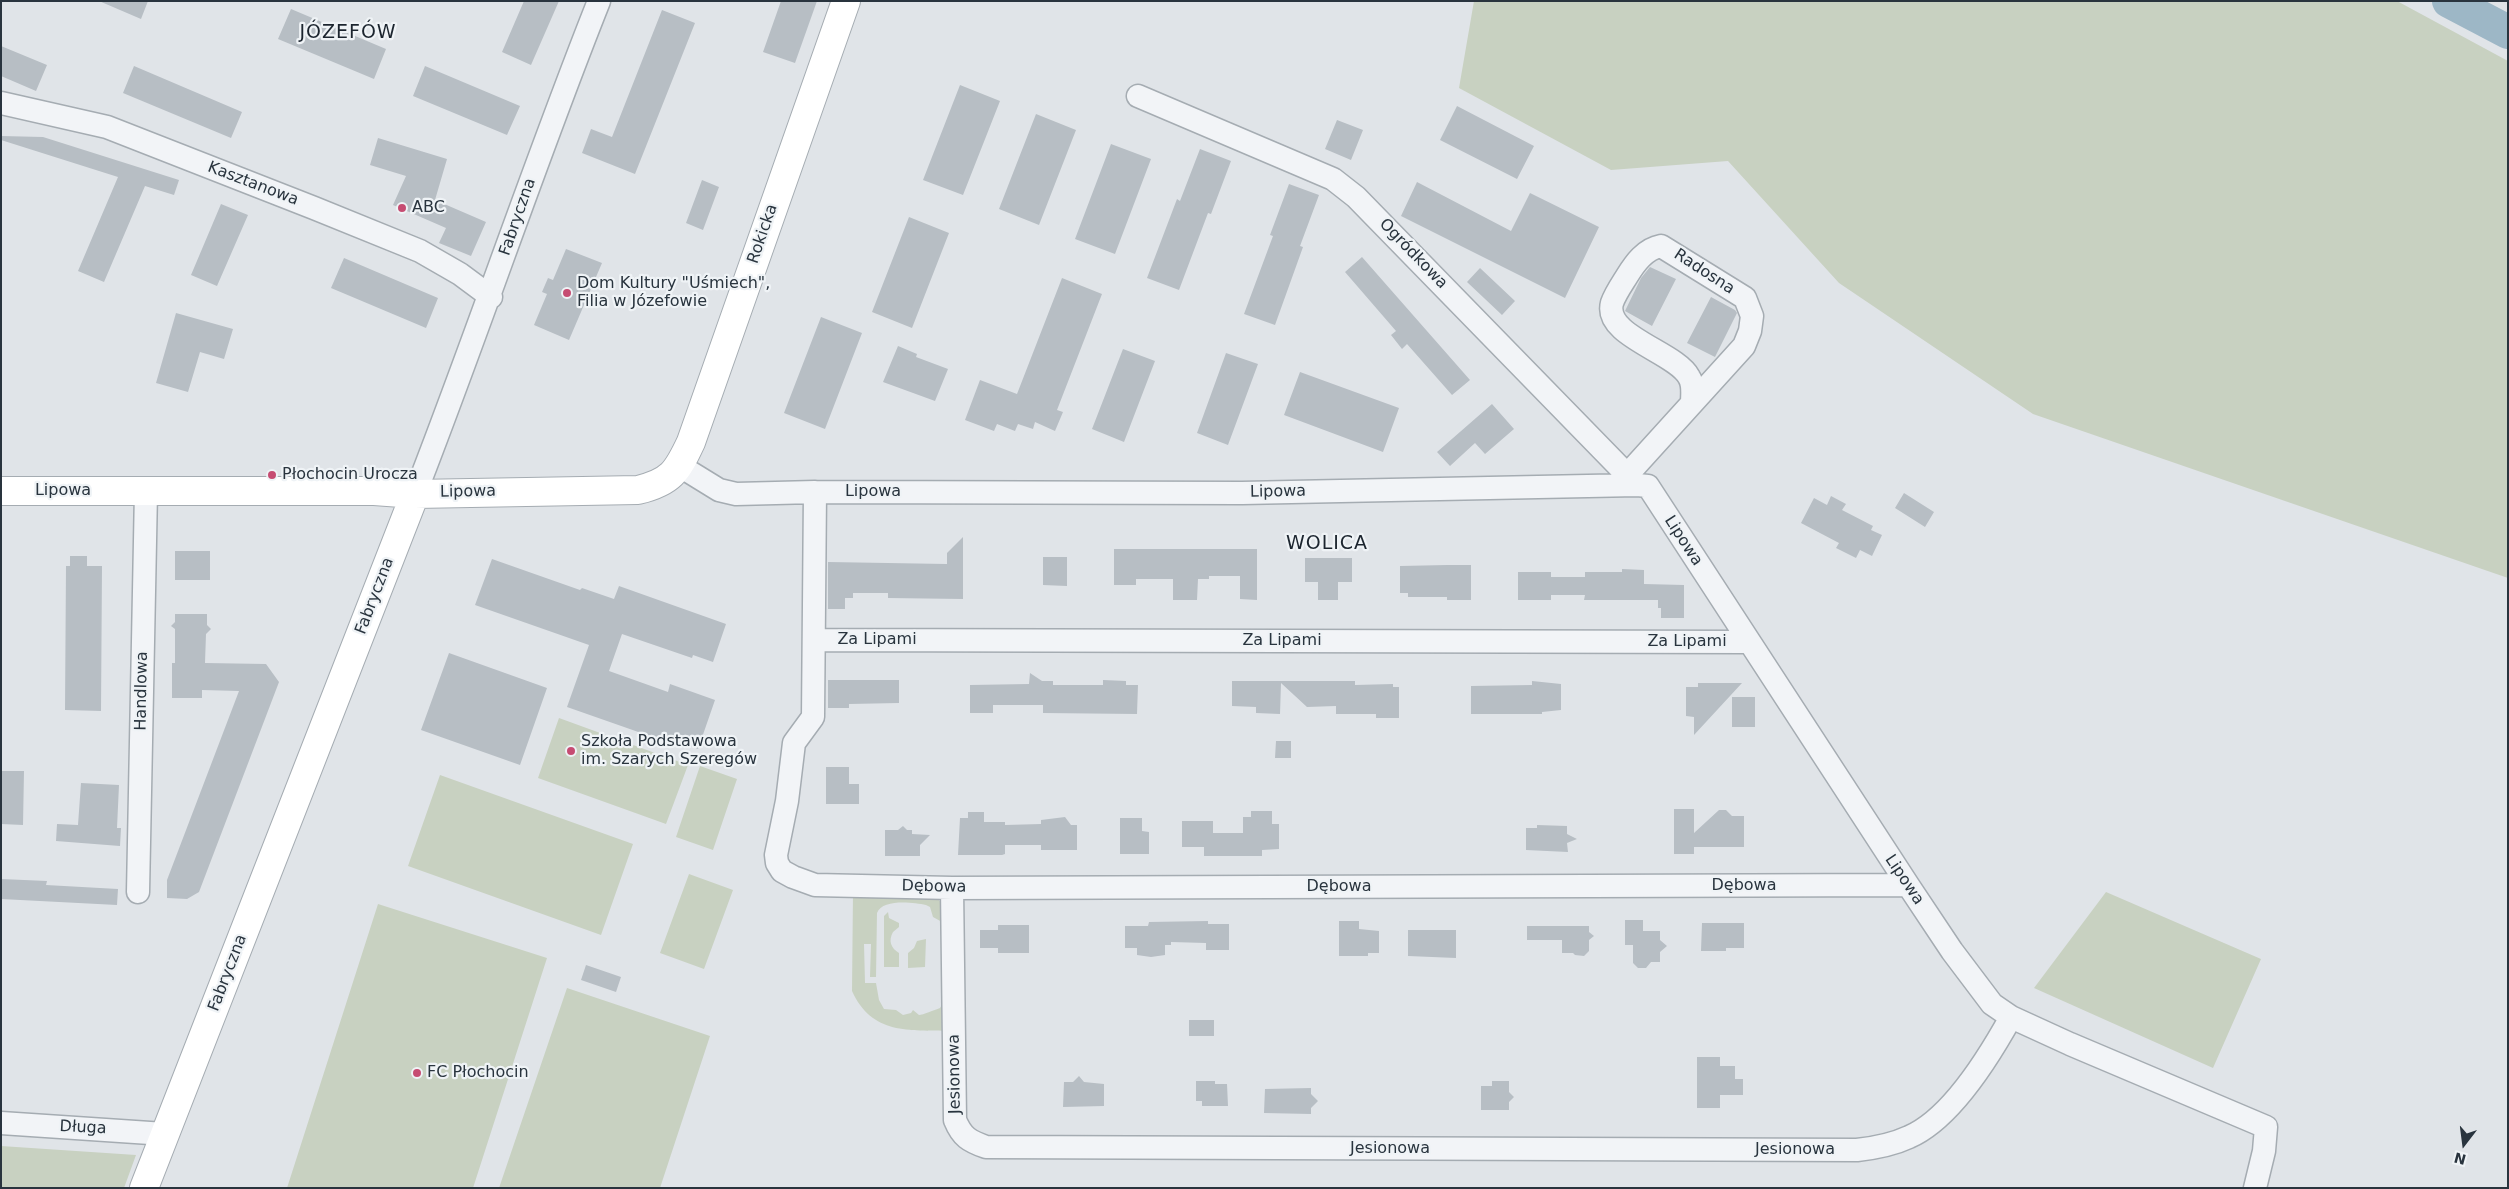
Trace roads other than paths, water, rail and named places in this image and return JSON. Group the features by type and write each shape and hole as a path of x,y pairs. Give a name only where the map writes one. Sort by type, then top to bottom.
{"main road":[{"name":"Rokicka","path":"680,466 691,442 846,1"},
{"name":"Lipowa","path":"1,491 365,491 415,494 638,490 669,479 680,466"},
{"name":"Fabryczna","path":"144,1188 415,494"}],"street":[{"name":"Fabryczna","path":"415,494 491,297 550,125 599,1"},
{"name":"Ogródkowa","path":"1138,96 1333,179 1341,185 1385,226 1632,480"},
{"name":"Kasztanowa","path":"1,103 107,127 314,208 420,251 460,274 491,297"},
{"name":"Radosna","path":"1632,480 1692,403 1744,346 1750,331 1752,316 1745,298 1661,246 1654,247 1634,266 1612,303 1612,314 1619,326 1633,337 1682,367 1690,377 1693,389 1692,403"},
{"name":"Lipowa","path":"680,466 719,490 736,494 816,492 1242,493 1632,480 1648,486 1908,886 1952,951 1992,1004 2011,1017 2070,1044 2266,1127 2264,1151 2255,1188"},
{"name":"Handlowa","path":"138,892 146,491"},
{"path":"816,492 816,640"},
{"name":"Za Lipami","path":"816,640 1748,642"},
{"name":"Dębowa","path":"816,640 813,717 794,743 787,801 776,855 777,863 782,871 815,885 952,888 1908,886"},
{"name":"Jesionowa","path":"952,888 955,1120 961,1134 969,1142 986,1147 1857,1150 1885,1146 1911,1137 1934,1120 1988,1058 2011,1017"},
{"name":"Długa","path":"1,1123 165,1134"}],"waterway":[{"path":"2449,1 2508,32"}],"place":[{"name":"ABC","path":"402,208"},
{"name":"Dom Kultury \"Uśmiech\", Filia w Józefowie","path":"567,293"},
{"name":"Płochocin Urocza","path":"272,475"},
{"name":"Szkoła Podstawowa im. Szarych Szeregów","path":"571,751"},
{"name":"FC Płochocin","path":"417,1073"}],"district":[{"name":"JÓZEFÓW","path":"348,33"},
{"name":"WOLICA","path":"1327,544"}]}
